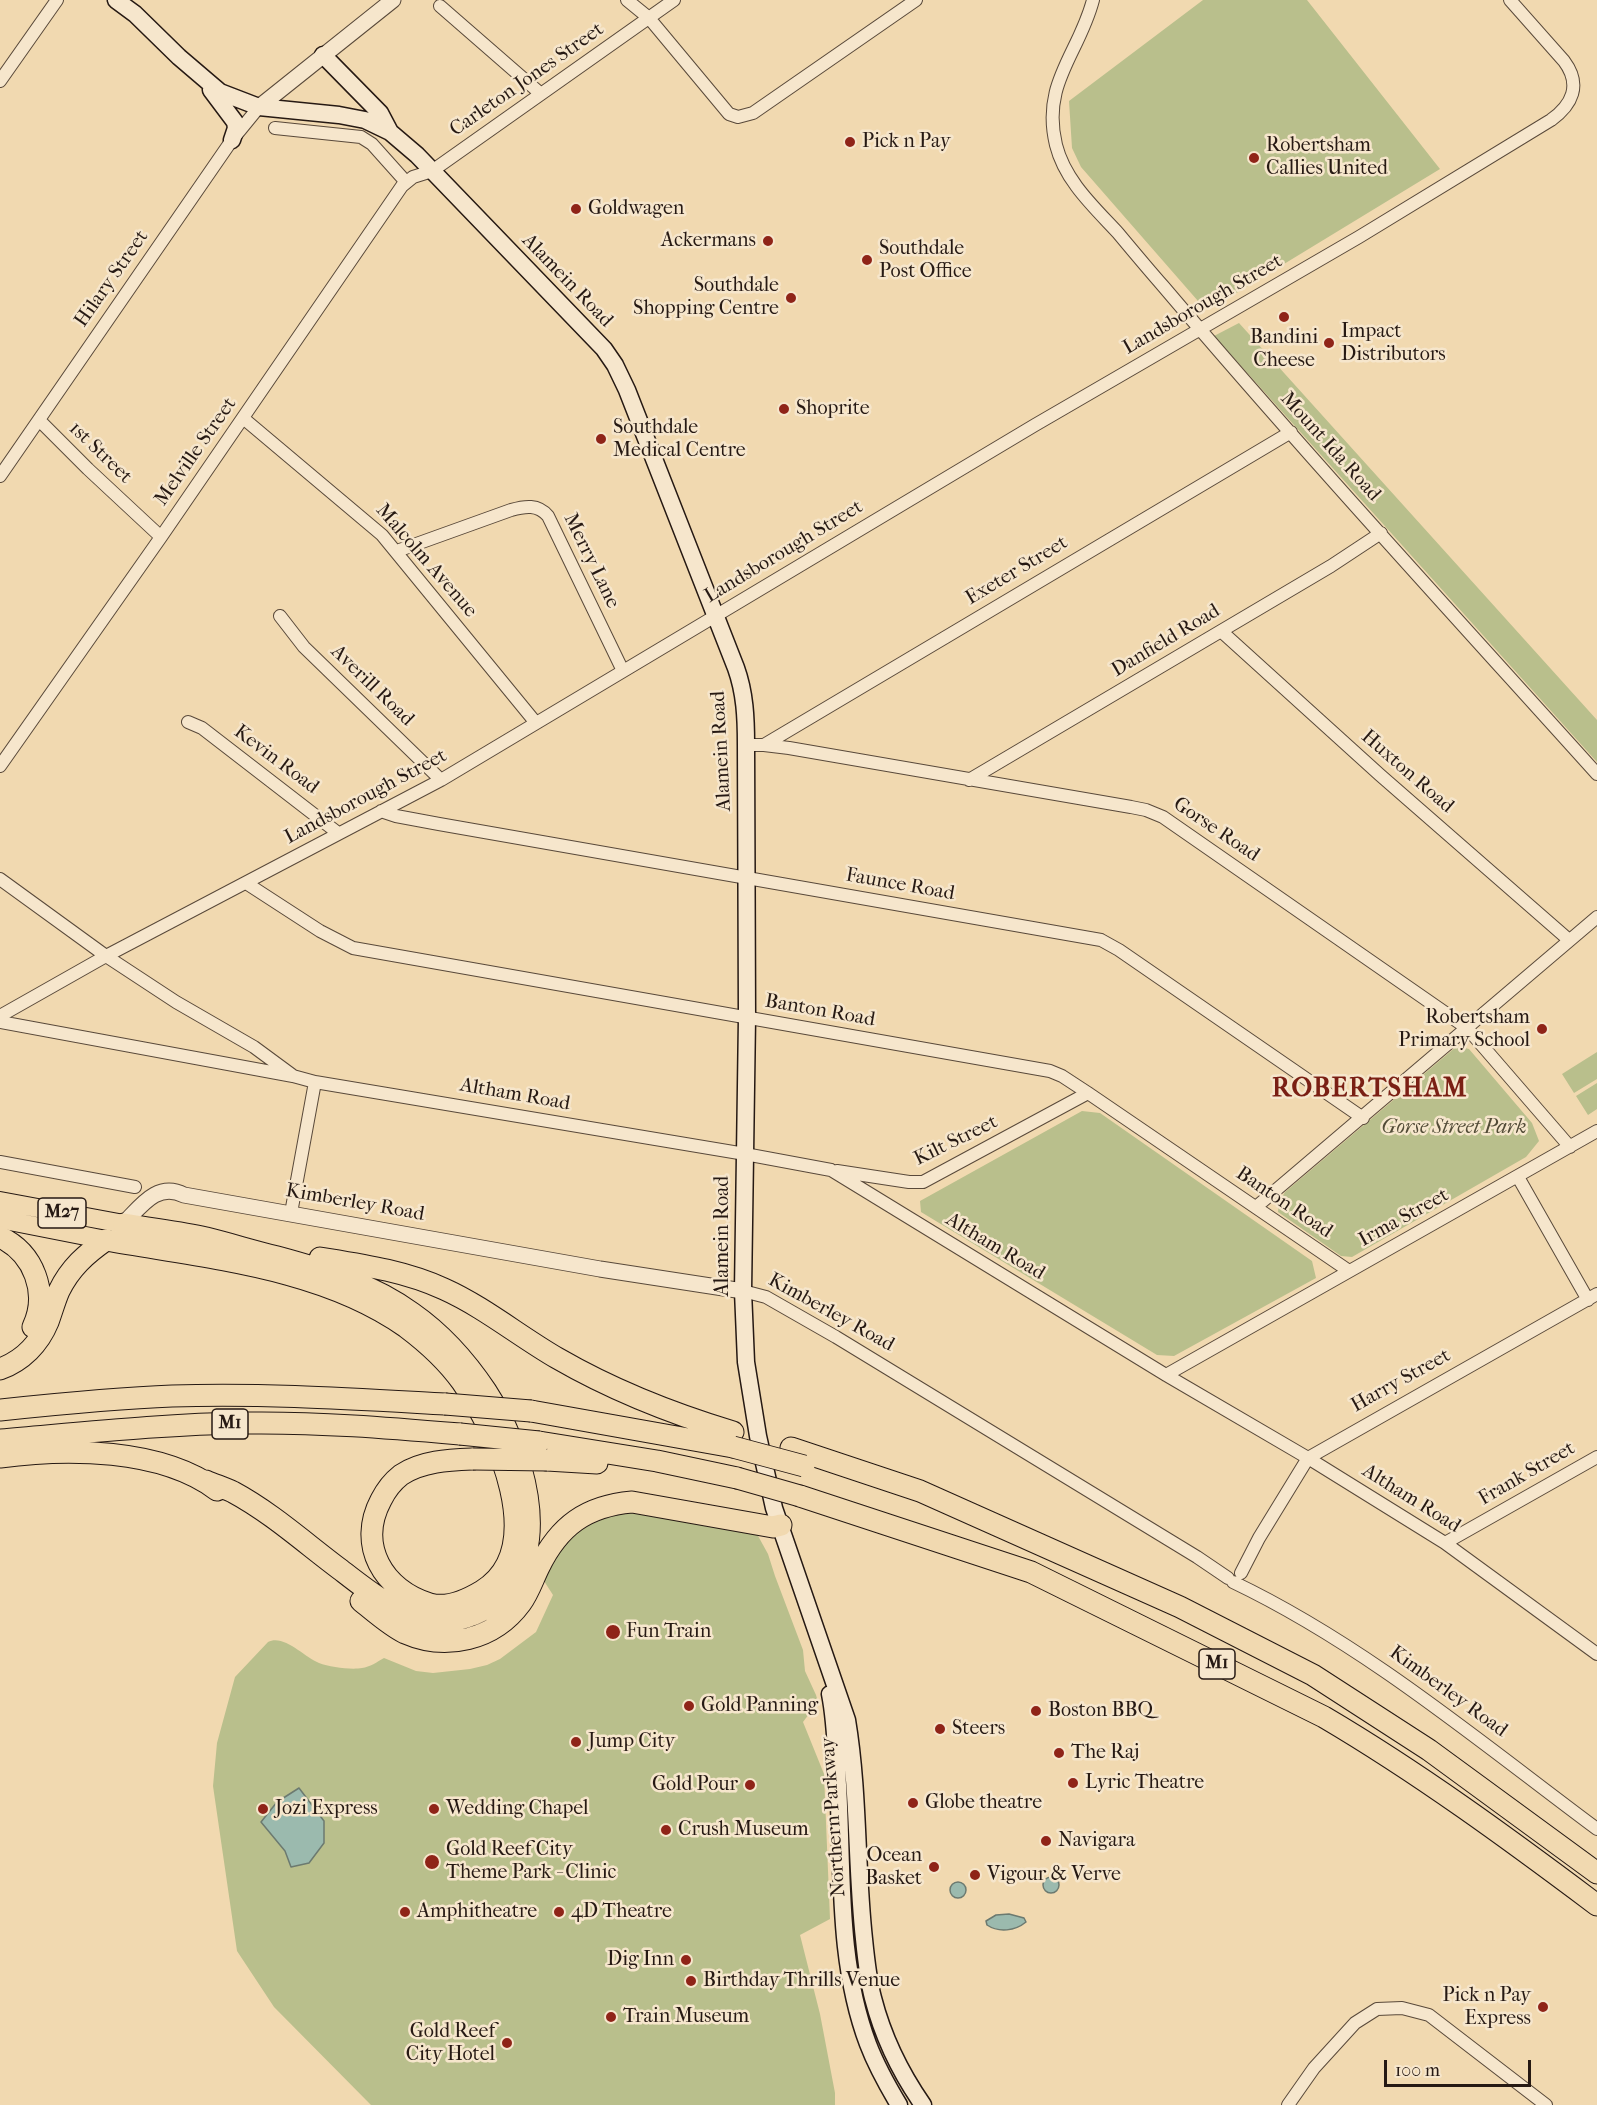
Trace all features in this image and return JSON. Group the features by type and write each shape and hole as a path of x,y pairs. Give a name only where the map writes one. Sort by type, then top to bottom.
{"highway":[{"path":"127,1225 377,1268 414,1277 445,1289 554,1356 598,1381 643,1402 733,1440 791,1448 920,1491 969,1514"},
{"path":"0,1237 27,1259 39,1286 40,1300 37,1319 25,1341 0,1361"},
{"path":"0,1457 95,1453 156,1463 206,1481 232,1492 258,1508 372,1594 394,1608 411,1615 432,1620 455,1620 469,1616 492,1605 511,1586 526,1555 529,1536 528,1503 524,1480 506,1425 486,1391 451,1346 412,1313 381,1293 348,1278 205,1238"},
{"path":"0,1369 18,1361 34,1346 48,1324 67,1277 80,1260 106,1240 274,1270 322,1284 359,1299 390,1317 426,1344 460,1380 489,1426 496,1445 508,1481 513,1503 515,1530 507,1564 496,1580 484,1590 451,1605 433,1605 414,1598 394,1585 380,1568 373,1550 372,1532 376,1510 387,1488 402,1475 415,1468 445,1460 473,1459 543,1451"},
{"name":"M1","path":"0,1410 96,1400 172,1396 296,1396 445,1404 531,1412 733,1440 804,1466 969,1514 1180,1606 1313,1675 1429,1750 1597,1873"},
{"name":"M1","path":"0,1440 101,1431 244,1423 358,1426 460,1434 618,1464 657,1461 737,1478 800,1496 1031,1572 1324,1717 1366,1741 1426,1781 1597,1905"},
{"path":"206,1481 389,1623 404,1632 434,1641 454,1642 473,1638 506,1619 522,1602 549,1547 562,1531 578,1518 596,1509 632,1502 776,1520"}],"main road":[{"path":"116,0 131,7 196,72 235,122 236,128 232,140"},
{"path":"323,55 380,112 390,132"},
{"name":"Alamein Road","path":"196,72 220,92 259,107 355,117 390,132 432,171 604,349 627,390 742,688 746,745 747,1017 743,1291 746,1362 758,1437 776,1520"},
{"name":"M27","path":"0,1201 127,1225"},
{"name":"M27","path":"0,1219 106,1240"},
{"name":"Northern Parkway","path":"776,1520 834,1713 844,1920 856,2005 874,2059 899,2105"},
{"name":"Northern Parkway","path":"776,1520 847,1720 852,1751 862,1920 872,1996 882,2029 897,2064 923,2105"}],"street":[{"path":"0,81 57,0"},
{"path":"259,107 393,0"},
{"path":"627,0 649,18 729,114 738,117 753,113 916,0"},
{"name":"Carleton Jones Street","path":"432,171 674,0"},
{"name":"Mount Ida Road","path":"1093,0 1058,83 1053,111 1054,134 1063,164 1078,189 1200,330 1597,774"},
{"name":"Landsborough Street","path":"0,1016 106,956 441,780 1136,365 1359,237 1551,120 1564,109 1572,96 1574,83 1568,67 1510,0"},
{"path":"440,6 540,94"},
{"name":"Hilary Street","path":"2,467 39,420 232,140 259,107"},
{"path":"275,128 361,137 372,144 406,182 417,175 432,171"},
{"name":"Melville Street","path":"0,766 406,182"},
{"name":"Malcolm Avenue","path":"243,418 356,511 397,551 536,723"},
{"name":"1st Street","path":"39,420 161,537"},
{"name":"Exeter Street","path":"764,744 1291,432"},
{"name":"Merry Lane","path":"397,551 511,510 528,506 538,508 548,516 623,672"},
{"name":"Danfield Road","path":"969,780 1331,566 1381,533"},
{"name":"Averill Road","path":"280,616 304,647 441,780"},
{"name":"Huxton Road","path":"1221,631 1380,775 1569,940"},
{"name":"Kevin Road","path":"188,722 202,728 338,833"},
{"name":"Gorse Road","path":"746,745 764,744 1131,807 1163,817 1467,1028 1570,1146"},
{"name":"Faunce Road","path":"381,812 430,823 1101,940 1119,950 1363,1118"},
{"name":"Altham Road","path":"0,879 106,956 176,1002 254,1047 293,1076"},
{"name":"Banton Road","path":"246,883 320,931 353,948 1035,1068 1062,1076 1349,1271"},
{"path":"1256,1207 1597,917"},
{"name":"Altham Road","path":"0,1022 315,1082 831,1170 1445,1543 1597,1654"},
{"path":"291,1213 315,1082"},
{"name":"Kilt Street","path":"831,1170 909,1182 923,1182 1088,1093"},
{"name":"Irma Street","path":"1167,1375 1597,1131"},
{"path":"0,1162 135,1187"},
{"path":"1518,1177 1592,1297"},
{"name":"Kimberley Road","path":"106,1240 162,1202 184,1195 600,1269 743,1291 766,1297 836,1337 1197,1557 1234,1575 1268,1599 1388,1672 1597,1829"},
{"name":"Harry Street","path":"1234,1575 1308,1458 1592,1297"},
{"name":"Frank Street","path":"1445,1543 1597,1456"},
{"path":"1288,2105 1314,2068 1355,2023 1377,2009 1402,2008 1429,2015 1546,2105"}],"green space":[{"name":"Robertsham Callies United","path":"1203,0 1307,0 1440,169 1215,306 1198,301 1081,167 1072,148 1069,101"},
{"path":"1239,323 1597,720 1597,762 1214,336"},
{"name":"Gorse Street Park","path":"1457,1046 1469,1049 1532,1123 1539,1141 1526,1157 1352,1257 1341,1256 1278,1212 1279,1202 1285,1192"},
{"path":"1597,1052 1597,1079 1574,1093 1562,1074"},
{"path":"1597,1083 1597,1109 1588,1115 1576,1096"},
{"path":"1082,1111 1100,1113 1312,1261 1316,1278 1174,1356 1157,1355 921,1212 920,1201"},
{"path":"629,1512 757,1534 768,1554 803,1650 805,1671 818,1702 803,1722 824,1774 830,1919 800,1935 820,2014 835,2093 835,2105 371,2105 274,2007 237,1951 213,1786 217,1743 235,1677 268,1642 274,1640 294,1647 319,1663 340,1668 365,1667 384,1658 416,1671 433,1673 487,1665 500,1659 536,1632 553,1595 544,1581 557,1554 569,1538 593,1520"}],"shaded area":[{"path":"299,1788 324,1821 324,1843 309,1863 291,1867 285,1851 261,1822 277,1802"},
{"path":"1051,1877 1059,1885 1051,1893 1043,1885"},
{"path":"958,1882 966,1890 958,1898 950,1890"},
{"path":"1009,1914 1024,1918 1026,1922 1007,1930 987,1925 986,1921 996,1915"}],"place":[{"name":"Pick n Pay","path":"850,142"},
{"name":"Robertsham Callies United","path":"1254,158"},
{"name":"Goldwagen","path":"576,209"},
{"name":"Ackermans","path":"768,241"},
{"name":"Southdale Post Office","path":"867,260"},
{"name":"Southdale Shopping Centre","path":"791,298"},
{"name":"Bandini Cheese","path":"1284,317"},
{"name":"Impact Distributors","path":"1329,343"},
{"name":"Shoprite","path":"784,409"},
{"name":"Southdale Medical Centre","path":"601,439"},
{"name":"Robertsham Primary School","path":"1542,1029"},
{"name":"Fun Train","path":"613,1632"},
{"name":"Gold Panning","path":"689,1706"},
{"name":"Boston BBQ","path":"1036,1711"},
{"name":"Steers","path":"940,1729"},
{"name":"Jump City","path":"576,1742"},
{"name":"The Raj","path":"1059,1753"},
{"name":"Lyric Theatre","path":"1073,1783"},
{"name":"Gold Pour","path":"750,1785"},
{"name":"Globe theatre","path":"913,1803"},
{"name":"Jozi Express","path":"263,1809"},
{"name":"Wedding Chapel","path":"434,1809"},
{"name":"Crush Museum","path":"666,1830"},
{"name":"Navigara","path":"1046,1841"},
{"name":"Gold Reef City Theme Park - Clinic","path":"432,1862"},
{"name":"Ocean Basket","path":"934,1867"},
{"name":"Vigour & Verve","path":"975,1875"},
{"name":"Amphitheatre","path":"405,1912"},
{"name":"4D Theatre","path":"559,1912"},
{"name":"Dig Inn","path":"686,1960"},
{"name":"Birthday Thrills Venue","path":"691,1981"},
{"name":"Pick n Pay Express","path":"1543,2007"},
{"name":"Train Museum","path":"611,2017"},
{"name":"Gold Reef City Hotel","path":"507,2043"}],"district":[{"name":"ROBERTSHAM","path":"1370,1090"}]}
